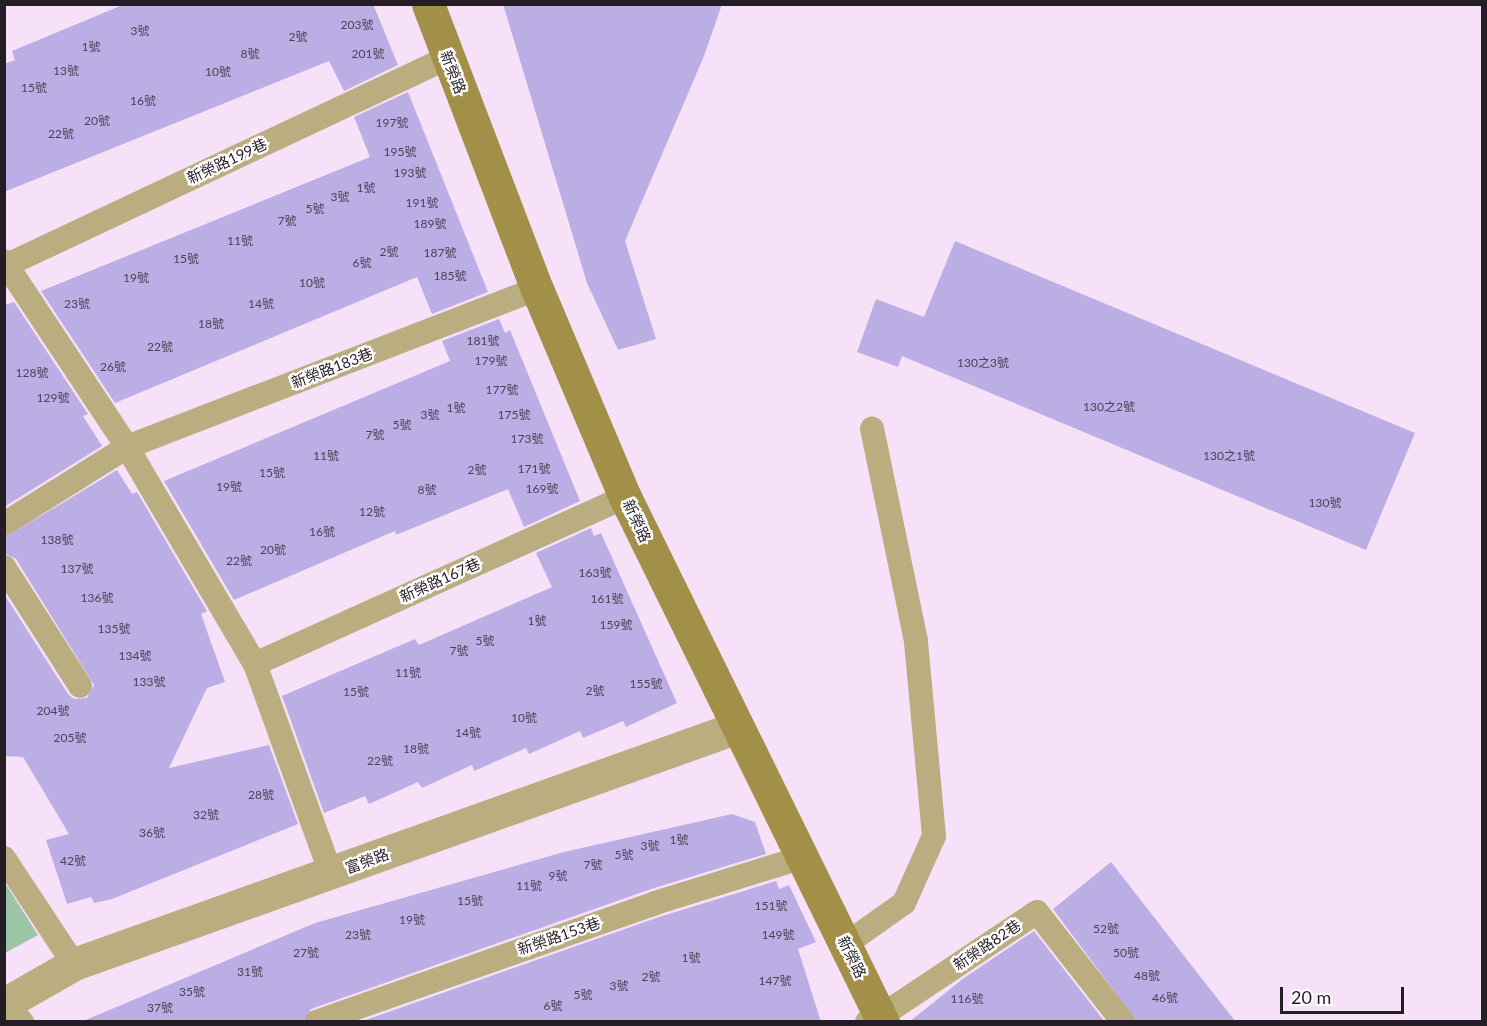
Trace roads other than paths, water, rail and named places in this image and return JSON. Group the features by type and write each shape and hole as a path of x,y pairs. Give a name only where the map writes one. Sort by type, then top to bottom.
{"street":[{"name":"新榮路","path":"428,4 537,289 625,497 735,728 804,856 846,944 877,1020"},
{"name":"富榮路","path":"11,1010 74,964 735,728"}],"lane":[{"name":"新榮路199巷","path":"6,263 447,58"},
{"path":"6,263 127,447 255,664 331,874"},
{"name":"新榮路183巷","path":"4,524 127,447 537,289"},
{"path":"846,944 904,903 934,836 916,641 872,429"},
{"name":"新榮路167巷","path":"255,664 625,497"},
{"path":"4,567 80,686"},
{"name":"新榮路153巷","path":"316,1022 655,903 804,856"},
{"path":"4,858 74,964"},
{"name":"新榮路82巷","path":"877,1020 1037,912 1123,1022"}]}
